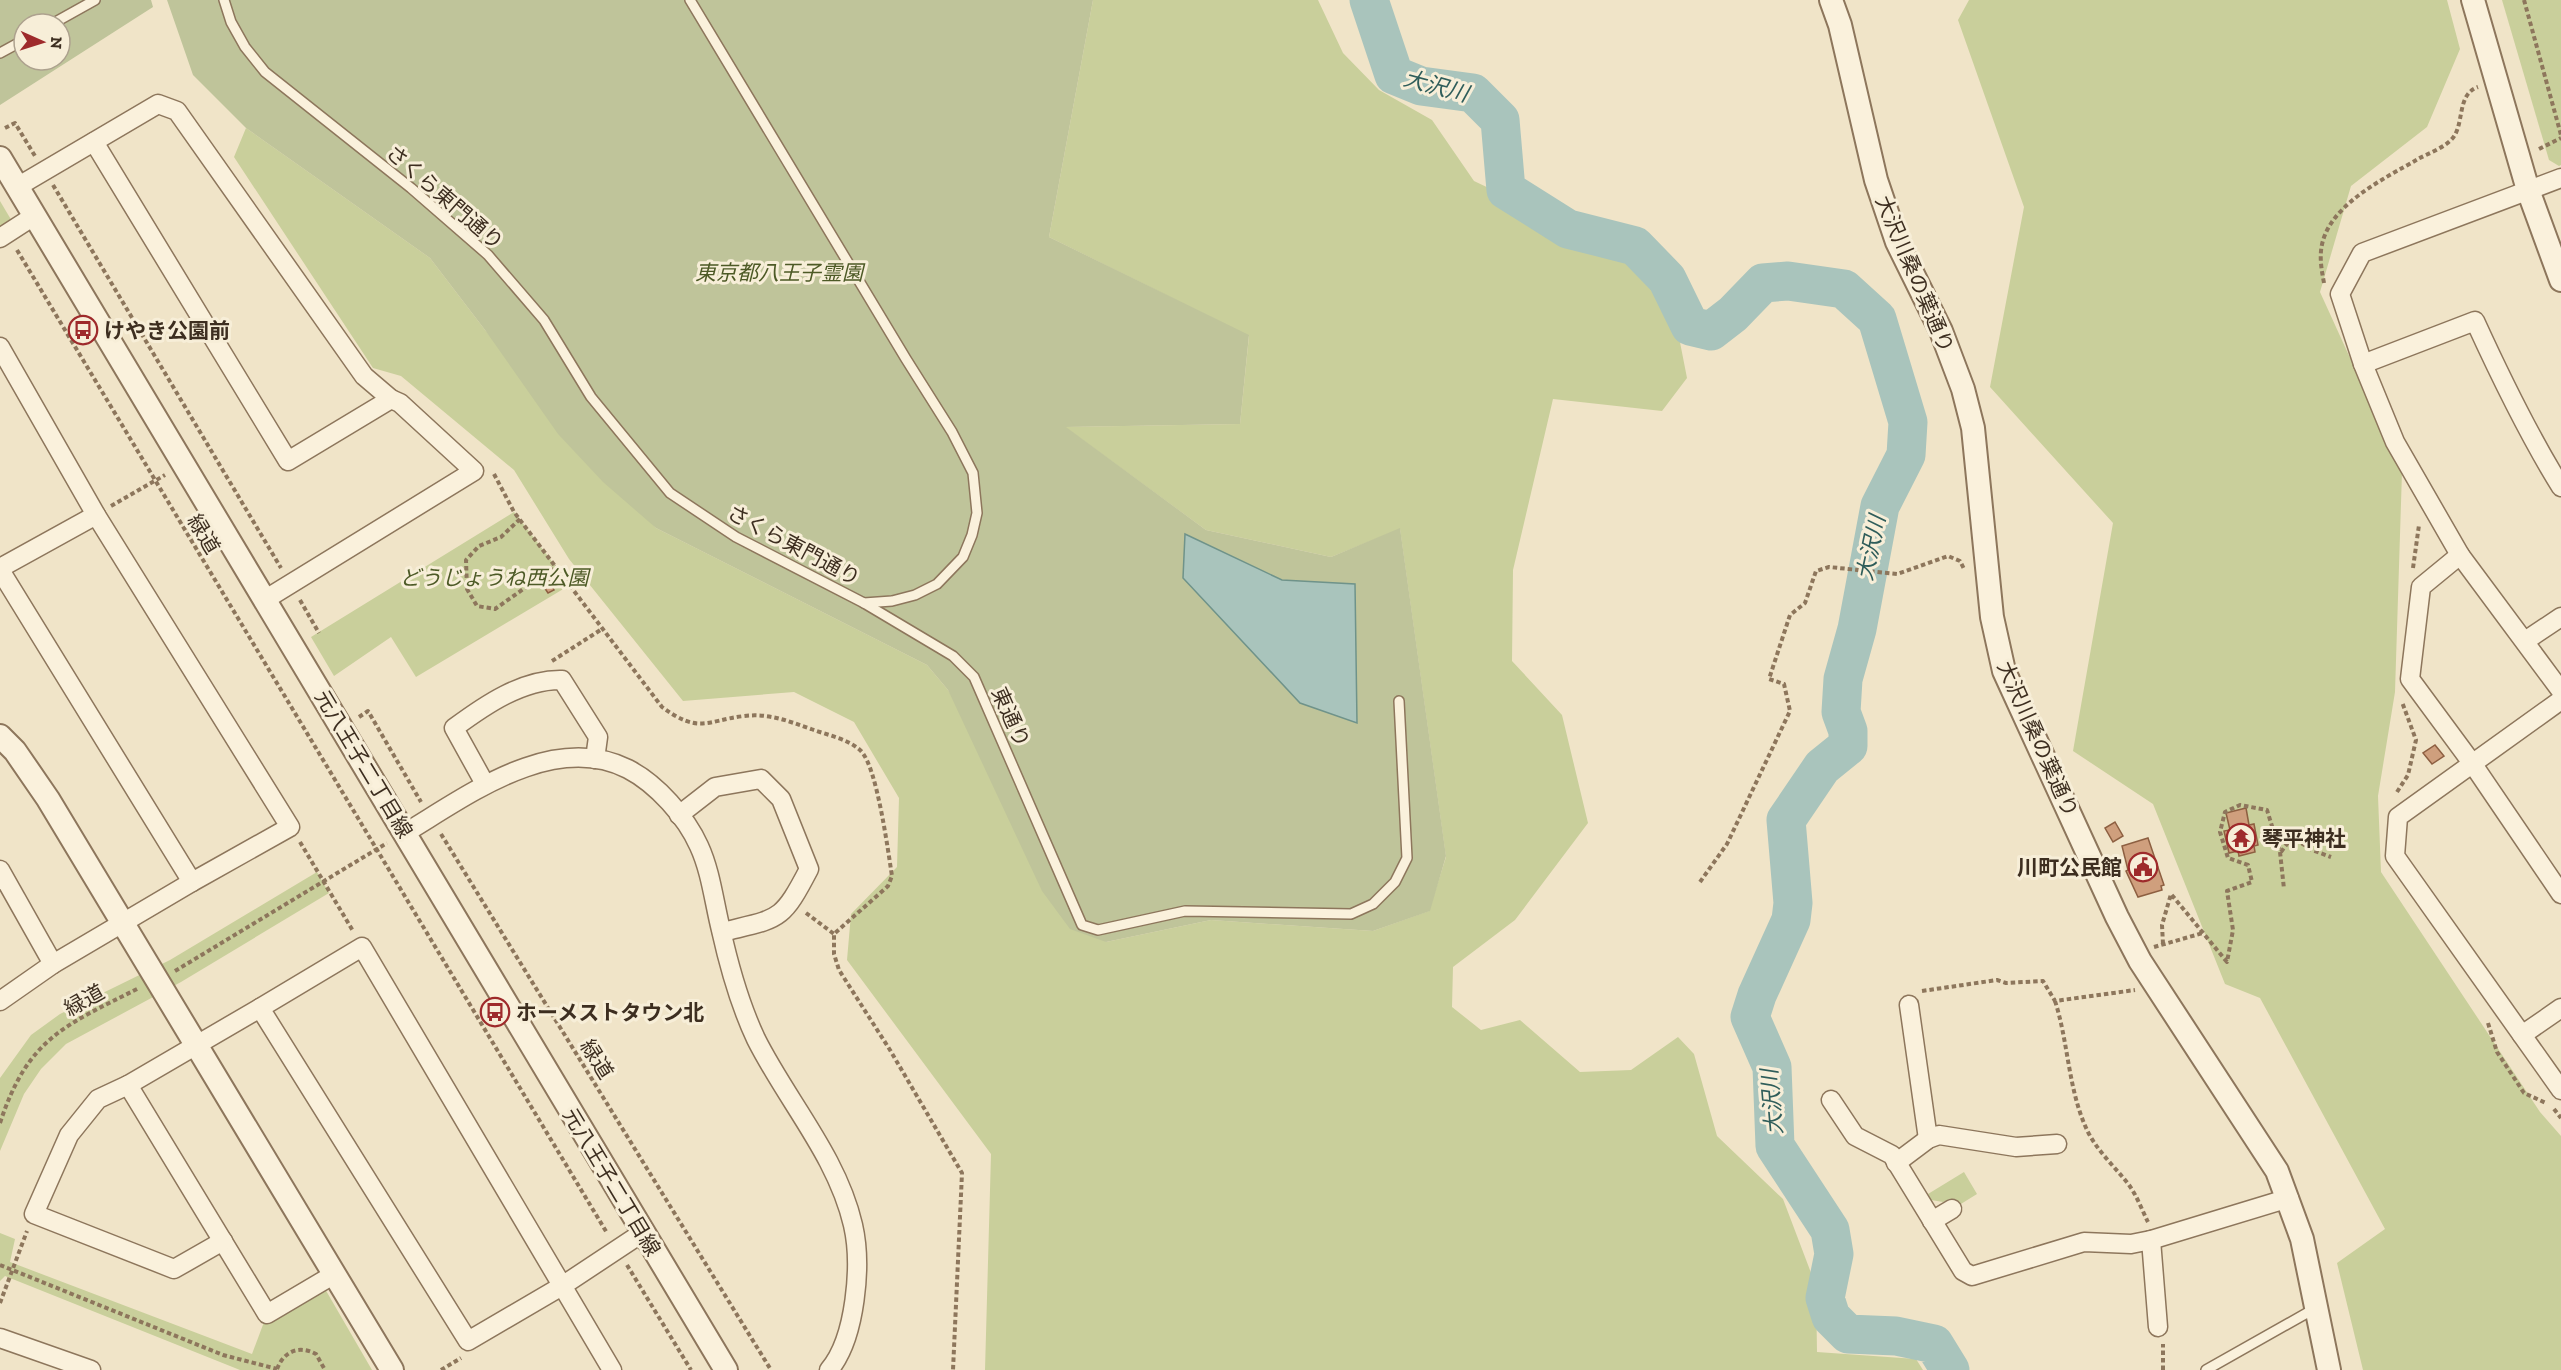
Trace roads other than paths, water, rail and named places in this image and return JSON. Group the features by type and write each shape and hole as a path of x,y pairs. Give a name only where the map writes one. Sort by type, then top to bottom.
{"street":[{"name":"大沢川桑の葉通り","path":"1831,0 1840,26 1876,180 1897,242 1941,331 1963,389 1973,428 1992,617 2004,671 2117,917 2157,988 2277,1171 2289,1198 2302,1239 2329,1370"},
{"path":"2473,0 2528,190 2561,280"},
{"path":"17,187 158,104 177,111 364,376 391,399 400,403 474,471 266,600"},
{"path":"94,142 288,461 391,399"},
{"name":"元八王子二丁目線","path":"0,158 266,600 397,838 726,1370"},
{"path":"2561,178 2362,253 2340,294 2363,364 2395,441 2460,555 2561,691"},
{"path":"3,236 34,216"},
{"path":"2363,364 2475,321 2505,387 2561,487"},
{"path":"0,347 96,515 290,827 123,922 53,964 0,1001"},
{"path":"96,515 0,569 192,882"},
{"path":"2460,555 2421,587 2410,679 2472,763 2561,894"},
{"path":"2525,641 2561,616"},
{"path":"485,784 454,728 489,703 546,679 562,680 598,737 595,759"},
{"path":"2561,700 2398,817 2395,856 2561,1090"},
{"path":"0,736 15,751 48,799 392,1370"},
{"path":"397,838 485,784 528,767 559,760 595,759 628,769 657,792 679,815 699,846 722,933 756,1037 807,1128 829,1162 847,1202 854,1228 854,1305 835,1368"},
{"path":"679,815 715,787 761,779 781,799 809,869 791,903 775,919 722,933"},
{"path":"0,870 53,964"},
{"path":"223,1241 174,1269 34,1214 69,1135 98,1099 128,1085 198,1045 362,947 612,1370"},
{"path":"1910,999 1928,1139"},
{"path":"260,1008 468,1341 562,1286 642,1233"},
{"path":"2522,1035 2561,1008"},
{"path":"128,1085 267,1314 333,1275"},
{"path":"1831,1100 1855,1136 1892,1155 1963,1271 1972,1276 2084,1242 2131,1244 2154,1239 2289,1198"},
{"path":"1896,1163 1928,1139 1939,1135 2016,1147 2057,1143"},
{"path":"1932,1221 1952,1209"},
{"path":"2154,1239 2158,1327"},
{"path":"0,1338 92,1370"}],"lane":[{"path":"72,13 95,0"},
{"name":"さくら東門通り","path":"224,0 231,22 245,47 265,72 411,188 488,255 544,320 591,397 670,493 736,537 864,603 892,601 915,595 937,584 963,557 972,535 977,513 973,473 952,432 690,0"},
{"name":"東通り","path":"864,603 953,656 974,677 1082,925 1098,930 1185,911 1351,914 1373,904 1395,882 1407,858 1399,701"},
{"path":"2206,1370 2316,1308"}],"water":[{"path":"1185,534 1282,580 1355,584 1357,723 1300,703 1183,578"}],"waterway":[{"name":"大沢川","path":"1369,0 1394,75 1421,86 1473,93 1500,120 1506,190 1568,229 1635,246 1667,279 1690,326 1711,331 1733,314 1763,283 1788,281 1844,289 1877,319 1908,422 1906,455 1880,506 1857,629 1843,679 1841,712 1848,731 1848,746 1822,767 1786,820 1793,903 1791,920 1757,995 1750,1017 1772,1067 1775,1146 1830,1230 1834,1254 1825,1298 1831,1317 1848,1334 1896,1336 1934,1344 1950,1370"}],"place":[{"name":"けやき公園前","path":"83,330"},
{"name":"琴平神社","path":"2241,838"},
{"name":"川町公民館","path":"2143,867"},
{"name":"ホーメストタウン北","path":"495,1012"}],"park label":[{"name":"東京都八王子霊園","path":"779,272"},
{"name":"どうじょうね西公園","path":"494,577"}]}
